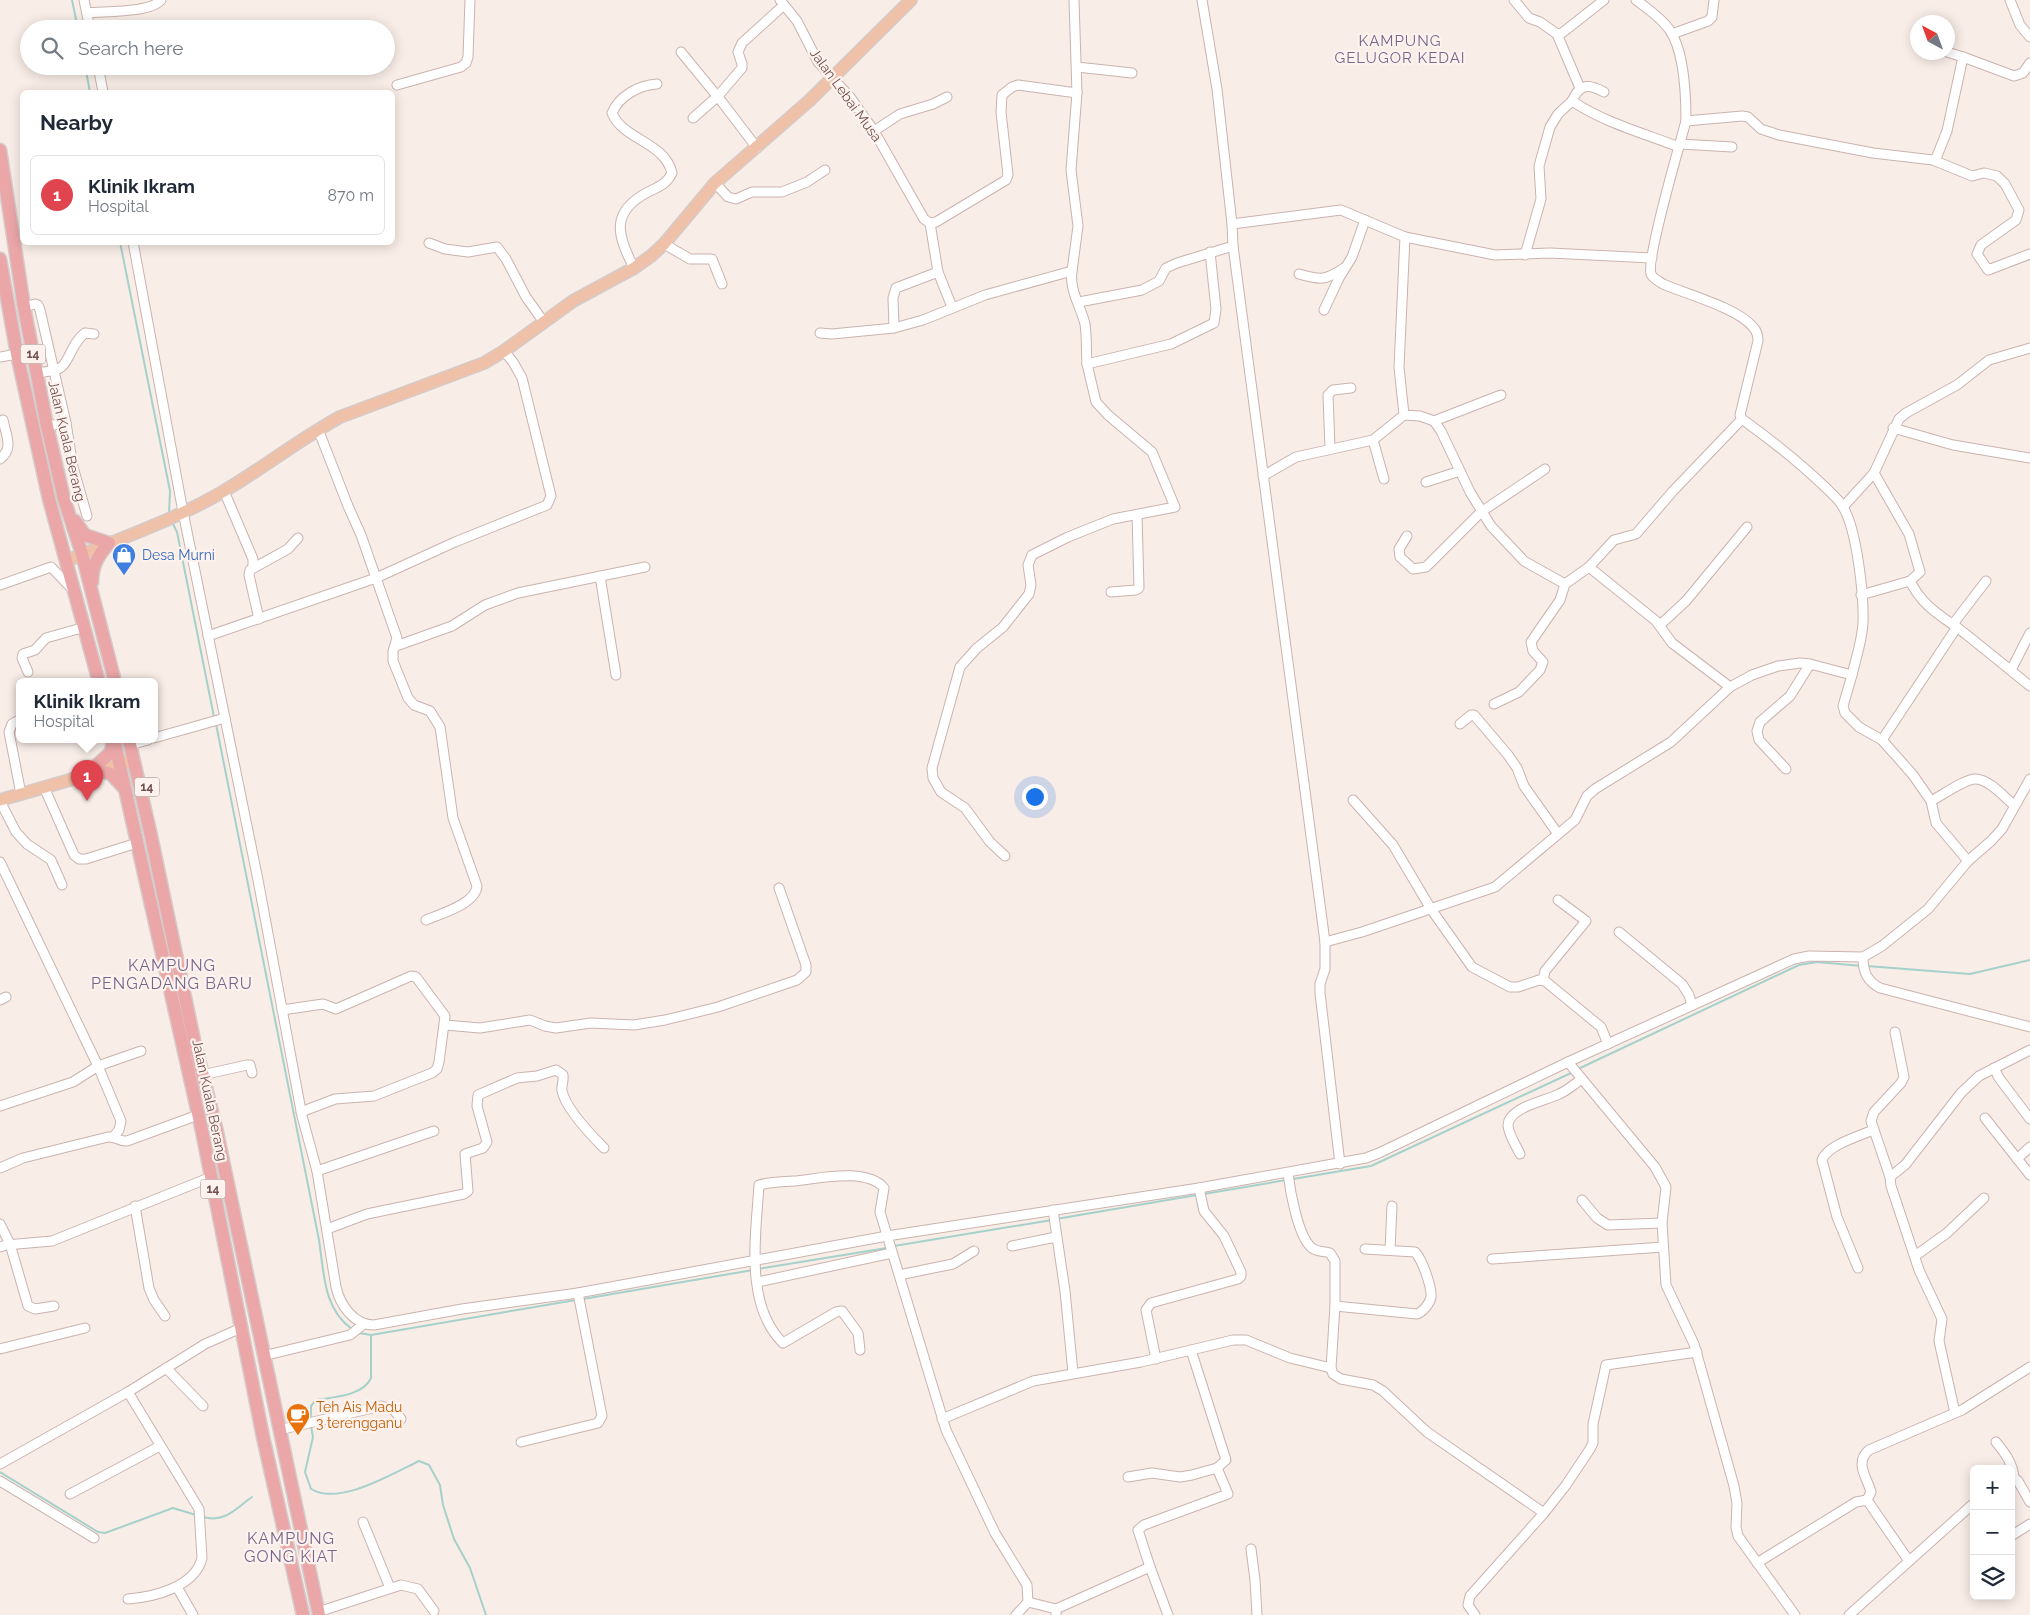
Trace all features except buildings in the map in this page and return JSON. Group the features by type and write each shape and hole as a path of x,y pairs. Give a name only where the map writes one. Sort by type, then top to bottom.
{"highway":[{"name":"Jalan Kuala Berang","path":"0,150 24,306 47,426 64,499 82,554 114,678"},
{"name":"14","path":"0,259 16,354 49,499 98,678"},
{"path":"49,499 58,493 54,479 57,470"},
{"path":"64,499 76,524 85,535 109,543 99,554 92,572 96,609"},
{"path":"112,743 111,752 99,768 116,778 128,797"},
{"name":"Jalan Kuala Berang","path":"114,743 128,797 198,1115 263,1437 303,1615"},
{"name":"Jalan Kuala Berang","path":"136,746 150,798 152,836 202,1075 226,1174 319,1614"}],"main road":[{"path":"66,561 165,520 224,491 318,429 364,407 477,366 504,351 573,301 634,268 664,244 715,183 757,148 832,78 911,0"},
{"path":"0,800 119,761 136,746"}],"street":[{"path":"84,0 88,20"},
{"path":"87,13 133,11 153,7 161,0"},
{"path":"397,85 461,67 466,63 468,57 470,0"},
{"path":"1005,856 990,842 965,808 941,792 933,778 934,757 960,667 977,648 1003,627 1029,594 1032,585 1028,566 1032,555 1098,524 1123,516 1175,507 1152,452 1108,415 1096,402 1087,364 1086,327 1072,286 1078,226 1071,176 1078,93 1074,0"},
{"path":"1202,0 1216,81 1232,224 1230,247 1264,476 1325,942 1325,969 1320,984 1320,993 1340,1164"},
{"path":"1514,0 1529,18 1540,22 1557,34 1580,88"},
{"path":"1557,34 1562,33 1604,0"},
{"path":"1636,0 1660,18 1672,34 1679,54 1686,101 1686,121 1652,258 1650,273 1654,279 1738,315 1754,327 1758,334 1758,341 1740,415 1742,419 1790,454 1843,507 1856,548 1863,612 1861,636 1843,706 1844,713 1859,727 1882,740 1913,775 1932,801 1936,823 1968,861"},
{"path":"1672,34 1708,21 1712,17 1714,0"},
{"path":"2010,0 2020,25 2030,37"},
{"path":"693,118 718,96 742,68 738,52 742,43 782,2"},
{"name":"Jalan Lebai Musa","path":"782,2 797,21 818,62 850,97 874,131 927,221"},
{"path":"681,52 718,96 757,148"},
{"path":"1955,54 2014,76 2023,73 2030,63"},
{"path":"1935,161 1947,131 1963,56"},
{"path":"1077,67 1132,73"},
{"path":"100,75 103,90"},
{"path":"634,268 622,245 620,235 622,215 625,209 636,199 666,183 672,173 658,151 624,129 614,119 612,113 618,103 634,90 649,84 657,84"},
{"path":"952,307 938,272 927,221 936,222 1006,180 1008,175 1001,101 1002,95 1006,90 1018,85 1078,93"},
{"path":"1525,255 1541,198 1539,166 1550,127 1558,114 1572,101 1580,88 1594,87 1604,92"},
{"path":"874,131 900,114 933,104 947,97"},
{"path":"1572,101 1593,114 1680,146 1732,147"},
{"path":"1686,121 1748,116 1761,129 1779,135 1874,153 1935,161 1972,176 1984,173 1997,176 2005,184 2019,210 2016,220 1981,245 1977,254 1988,270 2030,254"},
{"path":"715,183 728,197 736,199 752,192 782,192 806,182 825,170"},
{"path":"1232,224 1334,210 1347,212 1404,237 1495,256 1550,253 1652,258"},
{"path":"1324,310 1352,257 1365,220"},
{"path":"1404,237 1399,367 1404,415"},
{"path":"428,243 445,250 468,252 497,247 506,259 526,297 543,321"},
{"path":"664,244 690,259 712,260 722,284"},
{"path":"134,245 181,512 208,636 222,718 301,1112 317,1171 339,1299 350,1314 362,1325"},
{"path":"1079,302 1150,287 1158,281 1166,268 1230,247"},
{"path":"1087,364 1171,344 1214,323 1216,309 1213,251"},
{"path":"1299,274 1318,279 1330,278 1346,267"},
{"path":"820,333 832,334 894,328 923,320 985,294 1072,271"},
{"path":"894,328 893,298 896,288 938,272"},
{"path":"24,306 35,304 38,305 40,310 66,423 72,467 87,516"},
{"path":"37,373 62,366 79,337 85,333 94,334"},
{"path":"1843,507 1874,473 1893,428 1906,413 1957,385 1989,360 2030,348"},
{"path":"208,636 376,578 455,542 548,505 551,496 528,396 517,368 504,351"},
{"path":"0,356 16,354"},
{"path":"1330,449 1328,395 1333,390 1351,388"},
{"path":"1434,421 1501,395"},
{"path":"1264,476 1296,457 1373,440 1404,415 1420,416 1434,421 1441,431 1481,512 1502,539 1524,561 1565,584"},
{"path":"1494,704 1519,692 1540,670 1543,662 1534,651 1532,642 1560,600 1565,584 1589,567 1614,540 1636,534 1673,491 1742,419"},
{"path":"0,459 7,454 9,446 3,420"},
{"path":"47,426 66,423"},
{"path":"1893,428 1953,445 2030,458"},
{"path":"318,429 361,535 397,638 393,651 393,661 408,698 414,705 430,711 440,727 453,818 477,886 474,895 466,902 426,920"},
{"path":"1373,440 1384,479"},
{"path":"57,470 72,467"},
{"path":"1407,536 1401,544 1398,553 1407,565 1413,569 1419,569 1431,563 1481,512 1545,469"},
{"path":"1426,482 1460,471"},
{"path":"1861,595 1910,581 1920,572 1908,534 1874,473"},
{"path":"224,491 252,558 252,567 249,575 259,619"},
{"path":"1111,592 1136,590 1139,588 1136,515"},
{"path":"1660,625 1686,601 1747,527"},
{"path":"252,567 288,549 298,538"},
{"path":"0,585 51,567 61,575 75,593"},
{"path":"396,646 452,626 471,612 502,598 540,587 645,567"},
{"path":"1589,567 1660,625 1672,643 1730,688"},
{"path":"600,576 616,675"},
{"path":"1910,581 1917,595 1924,603 2030,686"},
{"path":"1882,740 1986,581"},
{"path":"28,672 22,658 24,654 35,650 46,638 84,627"},
{"path":"2011,670 2030,633"},
{"path":"1325,942 1362,932 1490,890 1575,820 1588,796 1595,789 1671,742 1730,688 1752,675 1786,664 1810,664 1852,676"},
{"path":"1786,769 1760,740 1757,731 1760,722 1790,696 1810,664"},
{"path":"1460,724 1470,715 1474,715 1508,755 1517,768 1524,786 1558,834"},
{"path":"158,737 222,718"},
{"path":"16,722 12,724 8,732 20,794"},
{"path":"1932,801 1966,782 1976,779 1986,782 2014,805"},
{"path":"263,1356 350,1335 362,1325 374,1325 462,1309 756,1271 890,1245 1052,1210 1200,1190 1340,1164 1379,1154 1570,1064 1608,1044 1794,959 1809,956 1863,960 1928,909 1968,861 1991,841 2002,829 2030,779"},
{"path":"44,787 74,855 79,859 86,859 137,843"},
{"path":"0,800 16,832 27,844 51,860 62,885"},
{"path":"1353,800 1393,845 1431,909 1472,967 1514,988 1543,980"},
{"path":"0,862 98,1066 121,1121 119,1130 113,1137 23,1158 0,1168"},
{"path":"445,1025 480,1028 530,1020 556,1028 591,1023 634,1025 665,1020 718,1007 797,980 806,972 806,965 779,888"},
{"path":"1543,980 1545,971 1586,921 1558,900"},
{"path":"1619,932 1682,984 1689,995 1692,1005"},
{"path":"1863,960 1864,972 1870,982 1880,988 2030,1027"},
{"path":"282,1010 323,1004 336,1009 411,976 416,977 445,1016 439,1062 437,1069 432,1073 374,1096 335,1099 301,1112"},
{"path":"1543,980 1598,1024 1604,1032 1608,1044"},
{"path":"1895,1032 1904,1077 1901,1083 1874,1112 1871,1121 1915,1256 1942,1319 1939,1341 1955,1413"},
{"path":"1890,1177 1905,1165 1961,1093 1979,1076 2030,1050"},
{"path":"0,1106 17,1099 57,1089 98,1066 141,1051"},
{"path":"202,1075 247,1064 250,1066 252,1073"},
{"path":"1570,1064 1666,1187 1662,1223 1666,1285 1697,1352 1734,1486 1737,1503 1736,1532 1795,1615"},
{"path":"1994,1068 1999,1078 2030,1118"},
{"path":"327,1229 367,1214 464,1194 468,1191 465,1154 483,1148 487,1142 478,1106 478,1095 517,1078 537,1076 556,1070 560,1072 563,1079 562,1088 564,1096 583,1127 604,1148"},
{"path":"1520,1154 1508,1130 1510,1118 1515,1113 1540,1100 1560,1094 1580,1077"},
{"path":"113,1137 122,1142 127,1141 198,1115"},
{"path":"1985,1118 2030,1175"},
{"path":"1858,1268 1836,1217 1822,1160 1835,1147 1873,1130"},
{"path":"317,1171 434,1131"},
{"path":"2017,1159 2030,1147"},
{"path":"1288,1173 1290,1188 1304,1238 1312,1248 1330,1254 1335,1261 1335,1306 1331,1368 1333,1374 1337,1377 1361,1381 1383,1391 1426,1432 1544,1514"},
{"path":"860,1350 858,1333 842,1311 836,1312 783,1343 763,1313 756,1271 759,1185 836,1176 855,1176 878,1182 884,1188 879,1207 942,1419 995,1533 1027,1585 1028,1602 1016,1615"},
{"path":"0,1247 10,1244 52,1240 211,1177"},
{"path":"1156,1359 1146,1310 1151,1303 1238,1279 1241,1276 1228,1243 1201,1205 1200,1190"},
{"path":"1915,1256 1947,1232 1984,1198"},
{"path":"1582,1200 1597,1218 1608,1225 1662,1223"},
{"path":"135,1206 149,1288 164,1316"},
{"path":"1390,1250 1392,1206"},
{"path":"1052,1210 1066,1300 1073,1373"},
{"path":"0,1224 10,1244 28,1306 35,1309 54,1306"},
{"path":"1012,1246 1056,1237"},
{"path":"756,1271 890,1245"},
{"path":"1492,1259 1663,1247"},
{"path":"1335,1306 1417,1314 1422,1312 1430,1301 1431,1296 1421,1259 1413,1251 1365,1249"},
{"path":"899,1275 953,1264 974,1251"},
{"path":"521,1442 598,1423 601,1420 602,1416 578,1295"},
{"path":"0,1349 86,1328"},
{"path":"0,1464 128,1392 205,1344 241,1328"},
{"path":"942,1419 1033,1382 1156,1359 1242,1339 1290,1358 1331,1368"},
{"path":"1128,1477 1152,1473 1180,1477 1217,1468 1224,1463 1226,1456 1191,1350"},
{"path":"1475,1615 1468,1605 1470,1596 1544,1514 1566,1486 1593,1443 1592,1424 1606,1365 1697,1352"},
{"path":"166,1368 203,1406"},
{"path":"1867,1500 1870,1492 1861,1463 1865,1454 1955,1413 2030,1368"},
{"path":"128,1392 199,1509 202,1558 201,1565 177,1587 148,1598 128,1600"},
{"path":"279,1430 381,1406 393,1409 401,1419"},
{"path":"1996,1442 2012,1465"},
{"path":"70,1494 160,1446"},
{"path":"1168,1615 1137,1531 1144,1525 1228,1494 1217,1468"},
{"path":"2015,1479 2030,1502"},
{"path":"0,1481 94,1538"},
{"path":"1757,1563 1856,1502 1867,1500"},
{"path":"1867,1500 1909,1561"},
{"path":"1849,1615 1970,1507"},
{"path":"363,1522 390,1588"},
{"path":"2015,1533 2030,1524"},
{"path":"1250,1549 1255,1580 1257,1615"},
{"path":"1028,1602 1056,1612 1150,1567"},
{"path":"319,1614 401,1585 415,1587 422,1592 434,1611"},
{"path":"177,1587 193,1615"}],"waterway":[{"path":"72,0 76,20"},
{"path":"87,75 90,90"},
{"path":"121,245 170,491 169,513"},
{"path":"172,522 177,532 214,717"},
{"path":"216,724 319,1240 326,1289 335,1311 342,1321 352,1329"},
{"path":"1867,966 1970,974 2030,960"},
{"path":"1578,1069 1799,965 1817,962 1862,966"},
{"path":"1293,1179 1371,1166 1571,1073"},
{"path":"1204,1194 1286,1180"},
{"path":"1056,1219 1197,1195"},
{"path":"894,1246 1052,1220"},
{"path":"758,1269 887,1248"},
{"path":"583,1299 753,1270"},
{"path":"359,1333 371,1335 576,1300"},
{"path":"311,1419 311,1406 316,1400 347,1395 367,1384 371,1378 371,1336"},
{"path":"311,1426 313,1437 305,1472 311,1489 323,1493 336,1494 350,1491 380,1480 419,1461 429,1465 440,1485 443,1505 454,1539 470,1568 486,1615"},
{"path":"0,1472 98,1532 105,1533 173,1508 196,1515"},
{"path":"203,1517 218,1518 229,1514 252,1497"}],"place":[{"name":"Desa Murni","path":"124,576"},
{"name":"Klinik Ikram","path":"87,801"},
{"name":"Teh Ais Madu 3 terengganu","path":"298,1436"}],"district":[{"name":"KAMPUNG GELUGOR KEDAI","path":"1400,50"},
{"name":"KAMPUNG PENGADANG BARU","path":"172,974"},
{"name":"KAMPUNG GONG KIAT","path":"291,1547"}]}
